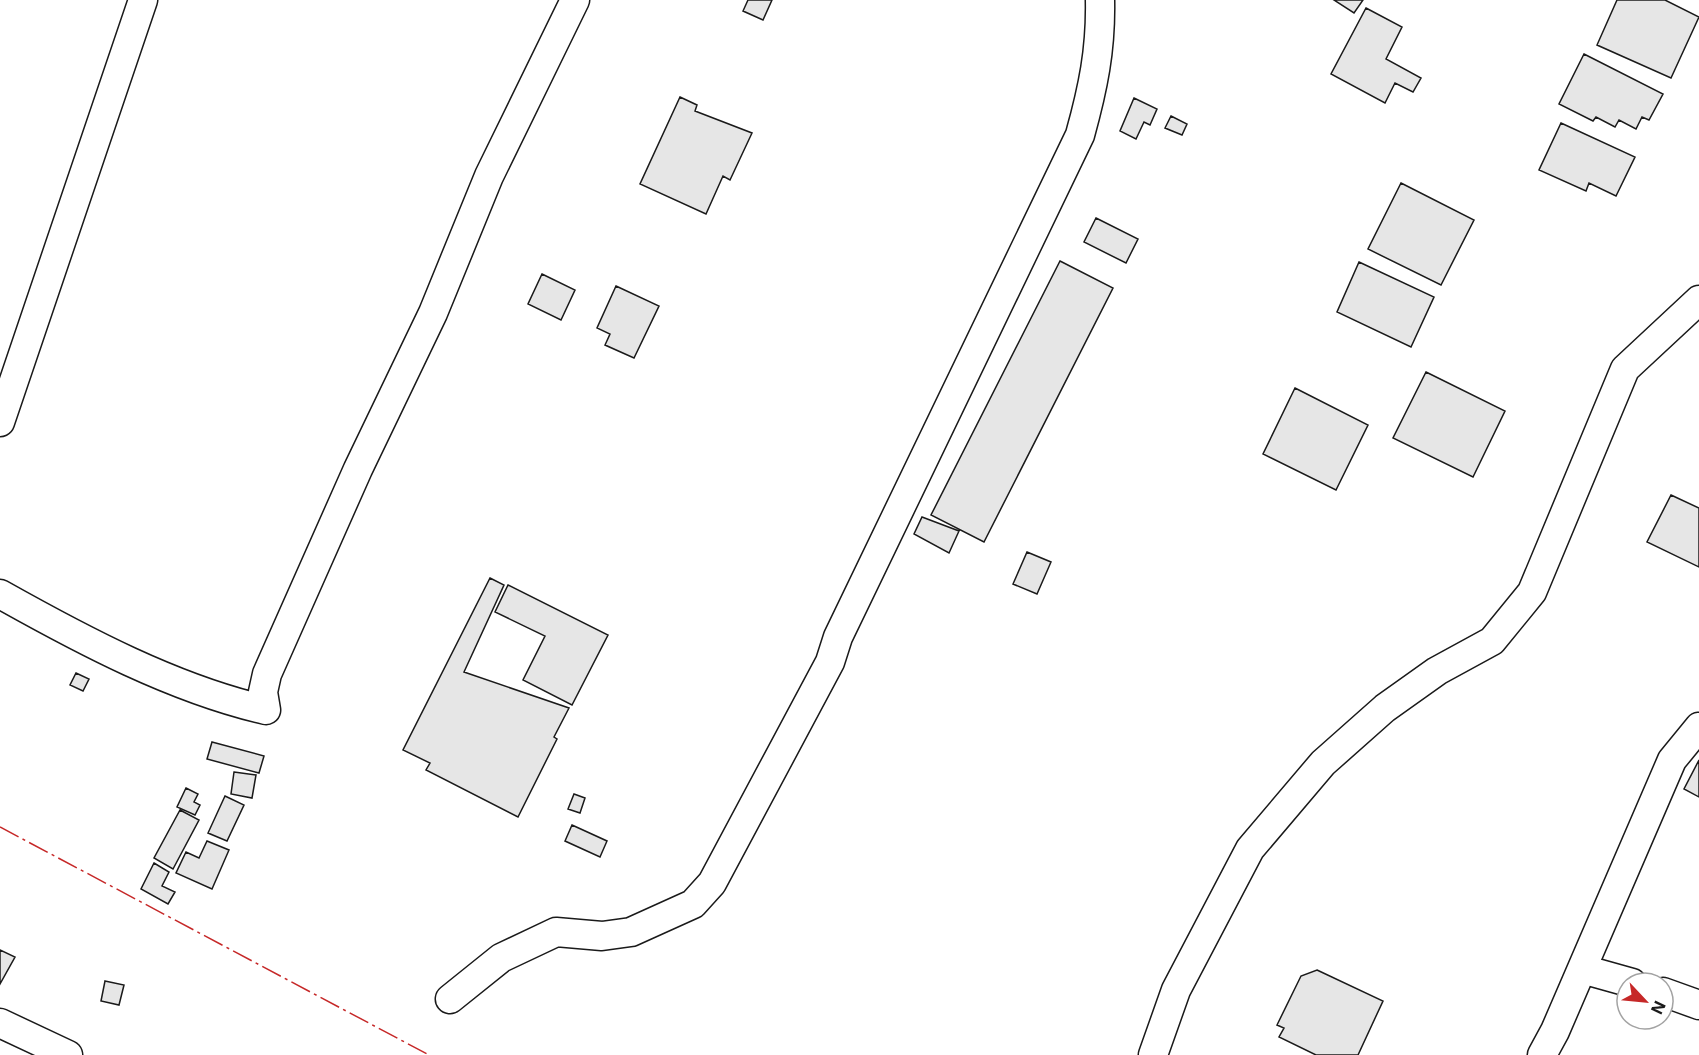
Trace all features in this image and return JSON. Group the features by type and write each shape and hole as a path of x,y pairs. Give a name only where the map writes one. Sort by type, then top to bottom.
{"street":[{"path":"0,422 143,0"},
{"path":"0,594 57,626 166,676 221,700 266,711 263,692 267,674 358,469 433,314 489,176 575,0"},
{"path":"450,999 501,958 556,933 602,936 631,932 693,904 712,883 830,662 848,616 1080,135 1096,74 1101,31 1100,0"},
{"path":"1153,1055 1176,990 1250,849 1323,763 1359,730 1385,708 1437,671 1492,641 1499,633 1532,592 1625,369 1699,300"},
{"path":"1542,1055 1582,969 1672,760 1699,727"},
{"path":"1582,969 1615,978"},
{"path":"1675,996 1699,1005"},
{"path":"0,1023 68,1055"}],"building":[{"path":"748,0 772,0 763,20 743,11"},
{"path":"1334,0 1363,0 1354,13"},
{"path":"1617,0 1665,0 1699,17 1671,78 1597,45"},
{"path":"1366,8 1402,27 1386,59 1421,78 1413,92 1395,83 1385,103 1331,74"},
{"path":"1584,54 1663,94 1649,120 1642,117 1636,129 1619,120 1615,127 1596,117 1593,121 1559,104"},
{"path":"680,97 697,105 695,111 752,133 730,180 723,176 706,214 640,184"},
{"path":"1134,98 1157,109 1150,125 1144,122 1136,139 1120,131"},
{"path":"1171,116 1187,124 1182,135 1165,128"},
{"path":"1561,123 1635,157 1616,196 1589,183 1586,191 1539,170"},
{"path":"1401,183 1474,220 1441,285 1368,249"},
{"path":"1096,218 1138,239 1126,263 1084,242"},
{"path":"1060,261 1113,288 984,542 931,515"},
{"path":"1359,262 1434,297 1411,347 1337,312"},
{"path":"542,274 575,290 561,320 528,304"},
{"path":"616,286 659,306 634,358 605,345 610,334 597,328"},
{"path":"1426,372 1505,411 1473,477 1393,438"},
{"path":"1295,388 1368,425 1336,490 1263,454"},
{"path":"1671,495 1699,508 1699,567 1647,542"},
{"path":"922,517 959,531 949,553 914,534"},
{"path":"1027,552 1051,562 1037,594 1013,584"},
{"path":"490,578 504,585 464,672 569,708 554,737 557,739 518,817 426,770 430,763 403,750"},
{"path":"508,585 608,635 572,705 523,680 545,636 495,612"},
{"path":"76,673 89,679 83,691 70,685"},
{"path":"212,742 264,756 259,773 207,759"},
{"path":"1699,760 1699,797 1684,789"},
{"path":"234,772 256,775 252,798 231,794"},
{"path":"186,788 198,794 194,802 200,805 195,815 177,807"},
{"path":"574,794 585,798 580,813 568,809"},
{"path":"225,796 244,805 227,841 208,833"},
{"path":"180,810 199,820 173,869 154,858"},
{"path":"572,825 607,841 600,857 565,841"},
{"path":"207,841 229,850 212,889 176,873 186,852 199,858"},
{"path":"154,863 169,872 162,886 175,892 168,904 141,889"},
{"path":"0,950 15,957 0,984"},
{"path":"1317,970 1383,1001 1358,1055 1316,1055 1279,1037 1284,1028 1277,1025 1301,976"},
{"path":"105,981 124,985 119,1005 101,1001"}],"power":[{"path":"0,827 429,1055"}]}
